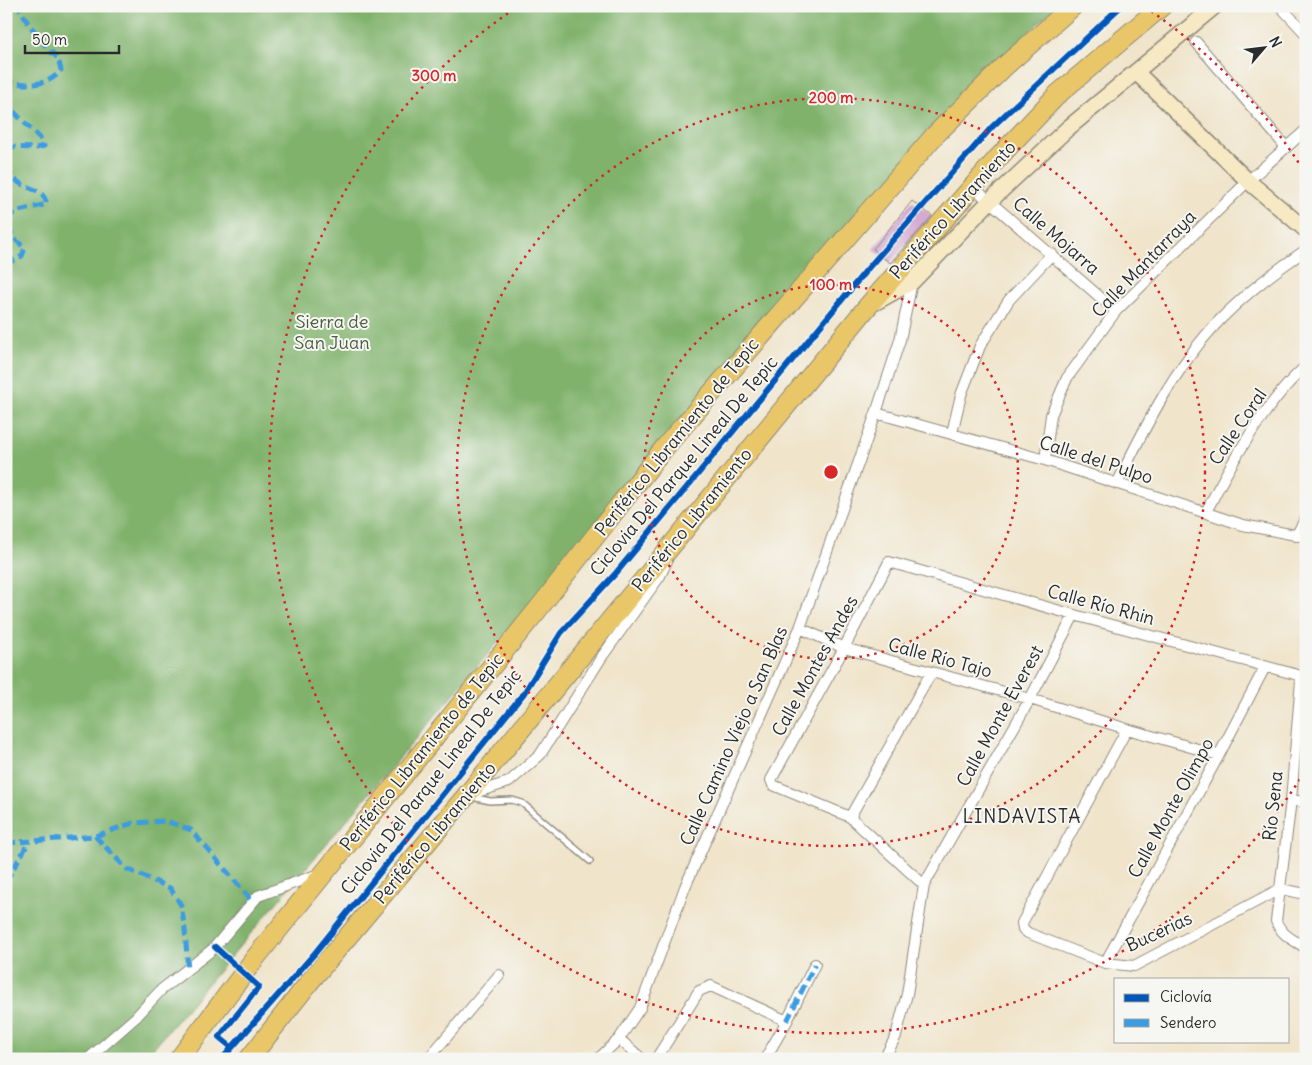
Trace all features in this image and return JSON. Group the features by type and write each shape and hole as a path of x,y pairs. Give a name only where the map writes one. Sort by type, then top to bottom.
{"highway":[{"name":"Periférico Libramiento de Tepic","path":"179,1059 256,957 539,608 666,447 792,298 935,135 1006,65 1073,6"},
{"name":"Periférico Libramiento","path":"249,1059 311,980 467,795 868,306 1058,94 1162,6"}],"street":[{"path":"868,306 912,282 990,201 1067,129 1215,6"},
{"path":"1280,6 1306,34"},
{"path":"1196,42 1286,147"},
{"path":"1136,72 1248,181 1306,230"},
{"name":"Calle Mantarraya","path":"1045,460 1052,415 1067,378 1116,311 1248,181 1306,130"},
{"name":"Calle Mojarra","path":"973,187 1116,311"},
{"path":"1117,484 1137,443 1168,388 1198,346 1230,310 1279,268 1306,250"},
{"path":"952,433 961,395 980,346 1009,300 1052,254"},
{"name":"Calle Camino Viejo a San Blas","path":"598,1059 619,1039 640,1008 685,887 800,628 900,340 912,282"},
{"name":"Calle Coral","path":"1206,512 1221,482 1263,416 1293,377 1306,366"},
{"name":"Calle del Pulpo","path":"876,413 1045,460 1243,525 1301,536"},
{"path":"1301,536 1306,518"},
{"path":"467,795 509,782 540,756 601,658 660,576 679,535"},
{"name":"Calle Río Rhin","path":"889,562 1074,615 1298,675 1301,681"},
{"name":"Calle Montes Andes","path":"850,817 774,785 771,780 889,562"},
{"name":"Calle Monte Everest","path":"884,1059 896,1036 907,994 924,885 1030,699 1074,615"},
{"name":"Calle Río Tajo","path":"800,628 844,648 1030,699 1127,729 1219,754"},
{"name":"Calle Monte Olimpo","path":"1104,963 1265,667"},
{"path":"924,885 850,817 931,673"},
{"name":"Río Sena","path":"1301,681 1301,734 1276,921 1283,933 1306,948"},
{"name":"Bucerias","path":"1127,729 1022,924 1023,929 1028,933 1104,963 1134,966 1280,889"},
{"path":"1291,800 1306,802"},
{"path":"88,1059 136,1017 161,990 213,949 258,896 326,872"},
{"path":"1280,889 1306,894"},
{"path":"765,1059 787,1021 815,964"},
{"path":"428,1059 499,975"},
{"path":"656,1059 698,991 704,987 711,986 787,1021"},
{"path":"619,1039 642,1059"}],"lane":[{"path":"467,795 490,801 512,800 522,803 590,860"}],"green space":[{"name":"Sierra de San Juan","path":"6,6 1056,6 1018,43 684,423 144,1059 6,1059"}],"building":[{"path":"912,201 932,216 890,263 873,249"}],"marked path":[{"path":"6,89 13,83 33,84 45,82 61,70 58,58 50,51 28,23 18,6"},
{"path":"6,99 8,106 40,138 44,146 36,148 6,147"},
{"path":"6,168 20,183 42,194 47,204 15,212 10,216 12,235 25,248 22,256 6,264"},
{"path":"6,843 95,836 133,823 166,821 191,830 253,902"},
{"path":"95,836 127,869 170,888 181,905 188,970"},
{"path":"6,881 29,842"},
{"path":"787,1021 815,964"}],"cycle path":[{"name":"Ciclovia Del Parque Lineal De Tepic","path":"222,1059 315,953 524,693 561,633 616,573 869,267 992,127 1121,6"},
{"path":"215,947 259,987 219,1037 230,1046"}],"district":[{"name":"LINDAVISTA","path":"1022,816"}]}
